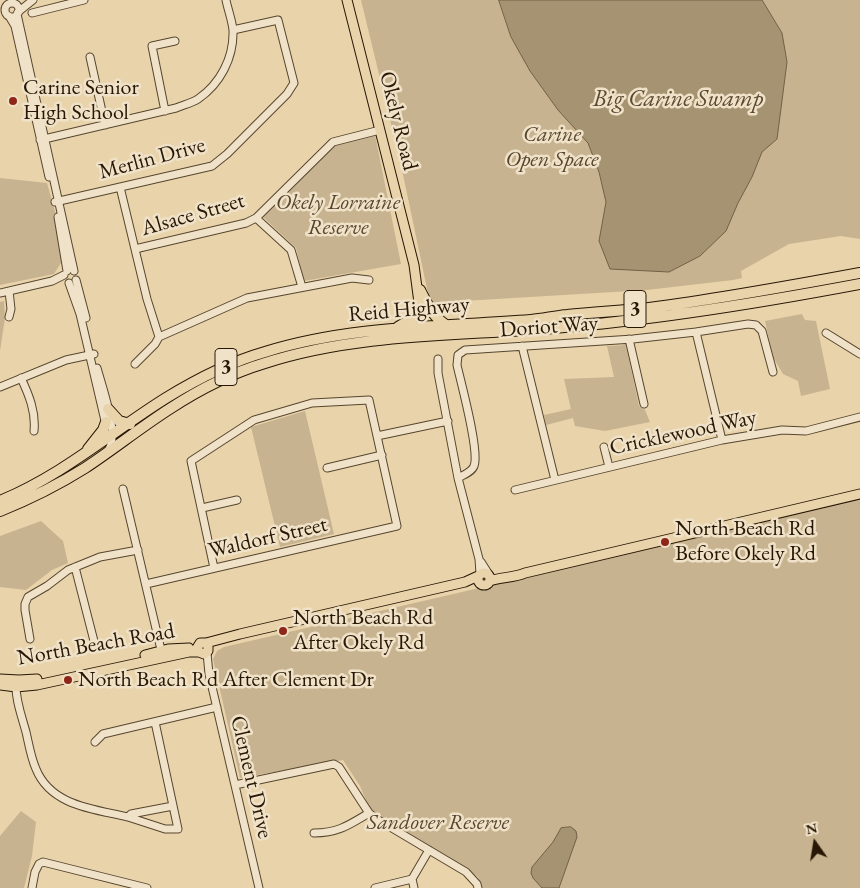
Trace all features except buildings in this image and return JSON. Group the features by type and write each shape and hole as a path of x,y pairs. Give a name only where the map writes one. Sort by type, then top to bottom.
{"highway":[{"name":"Reid Highway","path":"0,511 59,483 107,452 165,399 203,377 262,352 290,344 329,336 393,329 426,332 446,325 533,320 565,315 649,308 777,289 860,273"},
{"name":"Reid Highway","path":"0,501 45,480 81,457 111,431 134,426 221,380 296,353 426,332 561,328 650,318 734,306 860,284"},
{"path":"419,286 434,316 446,325"},
{"path":"393,329 413,318 419,308"},
{"path":"108,409 119,421 134,426"},
{"path":"81,457 103,430 111,431"}],"main road":[{"name":"Okely Road","path":"348,0 419,286 426,332"},
{"name":"Okely Road","path":"419,286 419,308 426,332"},
{"name":"North Beach Road","path":"0,685 48,683 162,654 203,649 240,634 860,489"},
{"name":"North Beach Road","path":"484,577 497,579 512,578 524,573 860,494"},
{"name":"North Beach Road","path":"0,679 16,684"}],"street":[{"path":"4,12 13,17 27,0"},
{"path":"17,10 33,0"},
{"path":"32,13 67,2 84,0"},
{"path":"43,139 165,111 197,100 215,86 225,69 232,50 233,30 226,0"},
{"path":"4,12 11,3 17,10 57,202 68,276 108,409 111,446 107,452"},
{"path":"4,12 15,26 43,139"},
{"name":"Merlin Drive","path":"57,202 212,166 227,154 287,94 294,83 278,20 233,30"},
{"path":"165,111 152,46 175,41"},
{"path":"90,57 105,124"},
{"name":"Alsace Street","path":"135,249 246,223 256,218 333,142 380,130"},
{"path":"120,187 147,299 159,337"},
{"path":"256,218 291,250 302,287"},
{"path":"68,276 73,283 76,280 111,431"},
{"path":"0,293 68,276"},
{"path":"135,364 155,344 159,337 247,298 352,278 369,280"},
{"path":"9,291 11,309 9,317"},
{"name":"Doriot Way","path":"458,478 469,472 474,466 475,450 456,365 458,355 465,350 629,339 748,324 756,325 762,331 773,372"},
{"path":"696,332 722,440"},
{"path":"826,333 860,354"},
{"path":"629,339 644,404"},
{"path":"522,346 555,480"},
{"path":"0,387 66,360 92,355"},
{"path":"438,359 438,373 458,478 484,577"},
{"path":"21,378 29,396 35,420 34,431"},
{"path":"214,568 191,461 254,420 312,403 369,400 382,455 327,468"},
{"name":"Cricklewood Way","path":"515,490 722,440 782,430 806,431 860,417"},
{"path":"377,436 448,421"},
{"path":"604,448 609,467"},
{"name":"Waldorf Street","path":"146,584 397,526 382,455"},
{"path":"123,488 162,654"},
{"path":"202,508 237,500"},
{"path":"30,639 25,604 28,597 75,567 100,557 138,550"},
{"path":"75,567 94,645"},
{"name":"Clement Drive","path":"203,649 259,888"},
{"path":"16,684 32,757 43,782 55,794 70,802 165,829 178,829 155,722"},
{"path":"95,742 103,734 218,707"},
{"path":"235,785 334,764 339,766 369,813 466,872 477,884 478,888"},
{"path":"128,817 131,814 173,806"},
{"path":"314,832 327,833 339,830 369,813"},
{"path":"414,888 412,879 428,850"},
{"path":"32,888 35,872 39,864 43,862 147,888"},
{"path":"375,888 412,879"}],"green space":[{"name":"Carine Open Space","path":"361,0 860,0 860,239 841,236 789,244 741,271 742,278 733,280 647,290 430,303 401,165"},
{"name":"Okely Lorraine Reserve","path":"375,135 401,264 304,281 296,248 262,216 335,144"},
{"path":"0,178 47,183 56,215 62,261 54,274 0,285"},
{"path":"4,301 5,318 0,351 0,302"},
{"path":"802,314 805,320 816,321 830,389 801,396 798,381 783,374 773,357 765,321"},
{"path":"626,345 639,406 645,410 650,422 605,431 575,426 573,418 546,425 544,415 571,409 564,379 614,377 607,346"},
{"path":"305,411 334,534 280,547 251,427"},
{"name":"Sandover Reserve","path":"860,500 860,888 481,888 478,877 371,812 360,786 343,760 240,778 213,659 217,651 224,647"},
{"path":"41,521 63,541 68,563 52,570 26,590 0,587 0,536"},
{"path":"21,811 36,822 32,856 24,888 0,888 0,836"}],"water":[{"name":"Big Carine Swamp","path":"499,0 762,0 782,33 787,62 777,139 762,152 726,231 700,256 669,272 610,269 599,241 606,202 599,172 588,143 558,110 530,71 511,37"},
{"path":"571,827 576,831 577,837 559,888 542,888 533,878 531,873 532,867 553,842 561,828"}],"place":[{"name":"Carine Senior High School","path":"13,101"},
{"name":"North Beach Rd Before Okely Rd","path":"665,542"},
{"name":"North Beach Rd After Okely Rd","path":"283,631"},
{"name":"North Beach Rd After Clement Dr","path":"68,680"}]}
